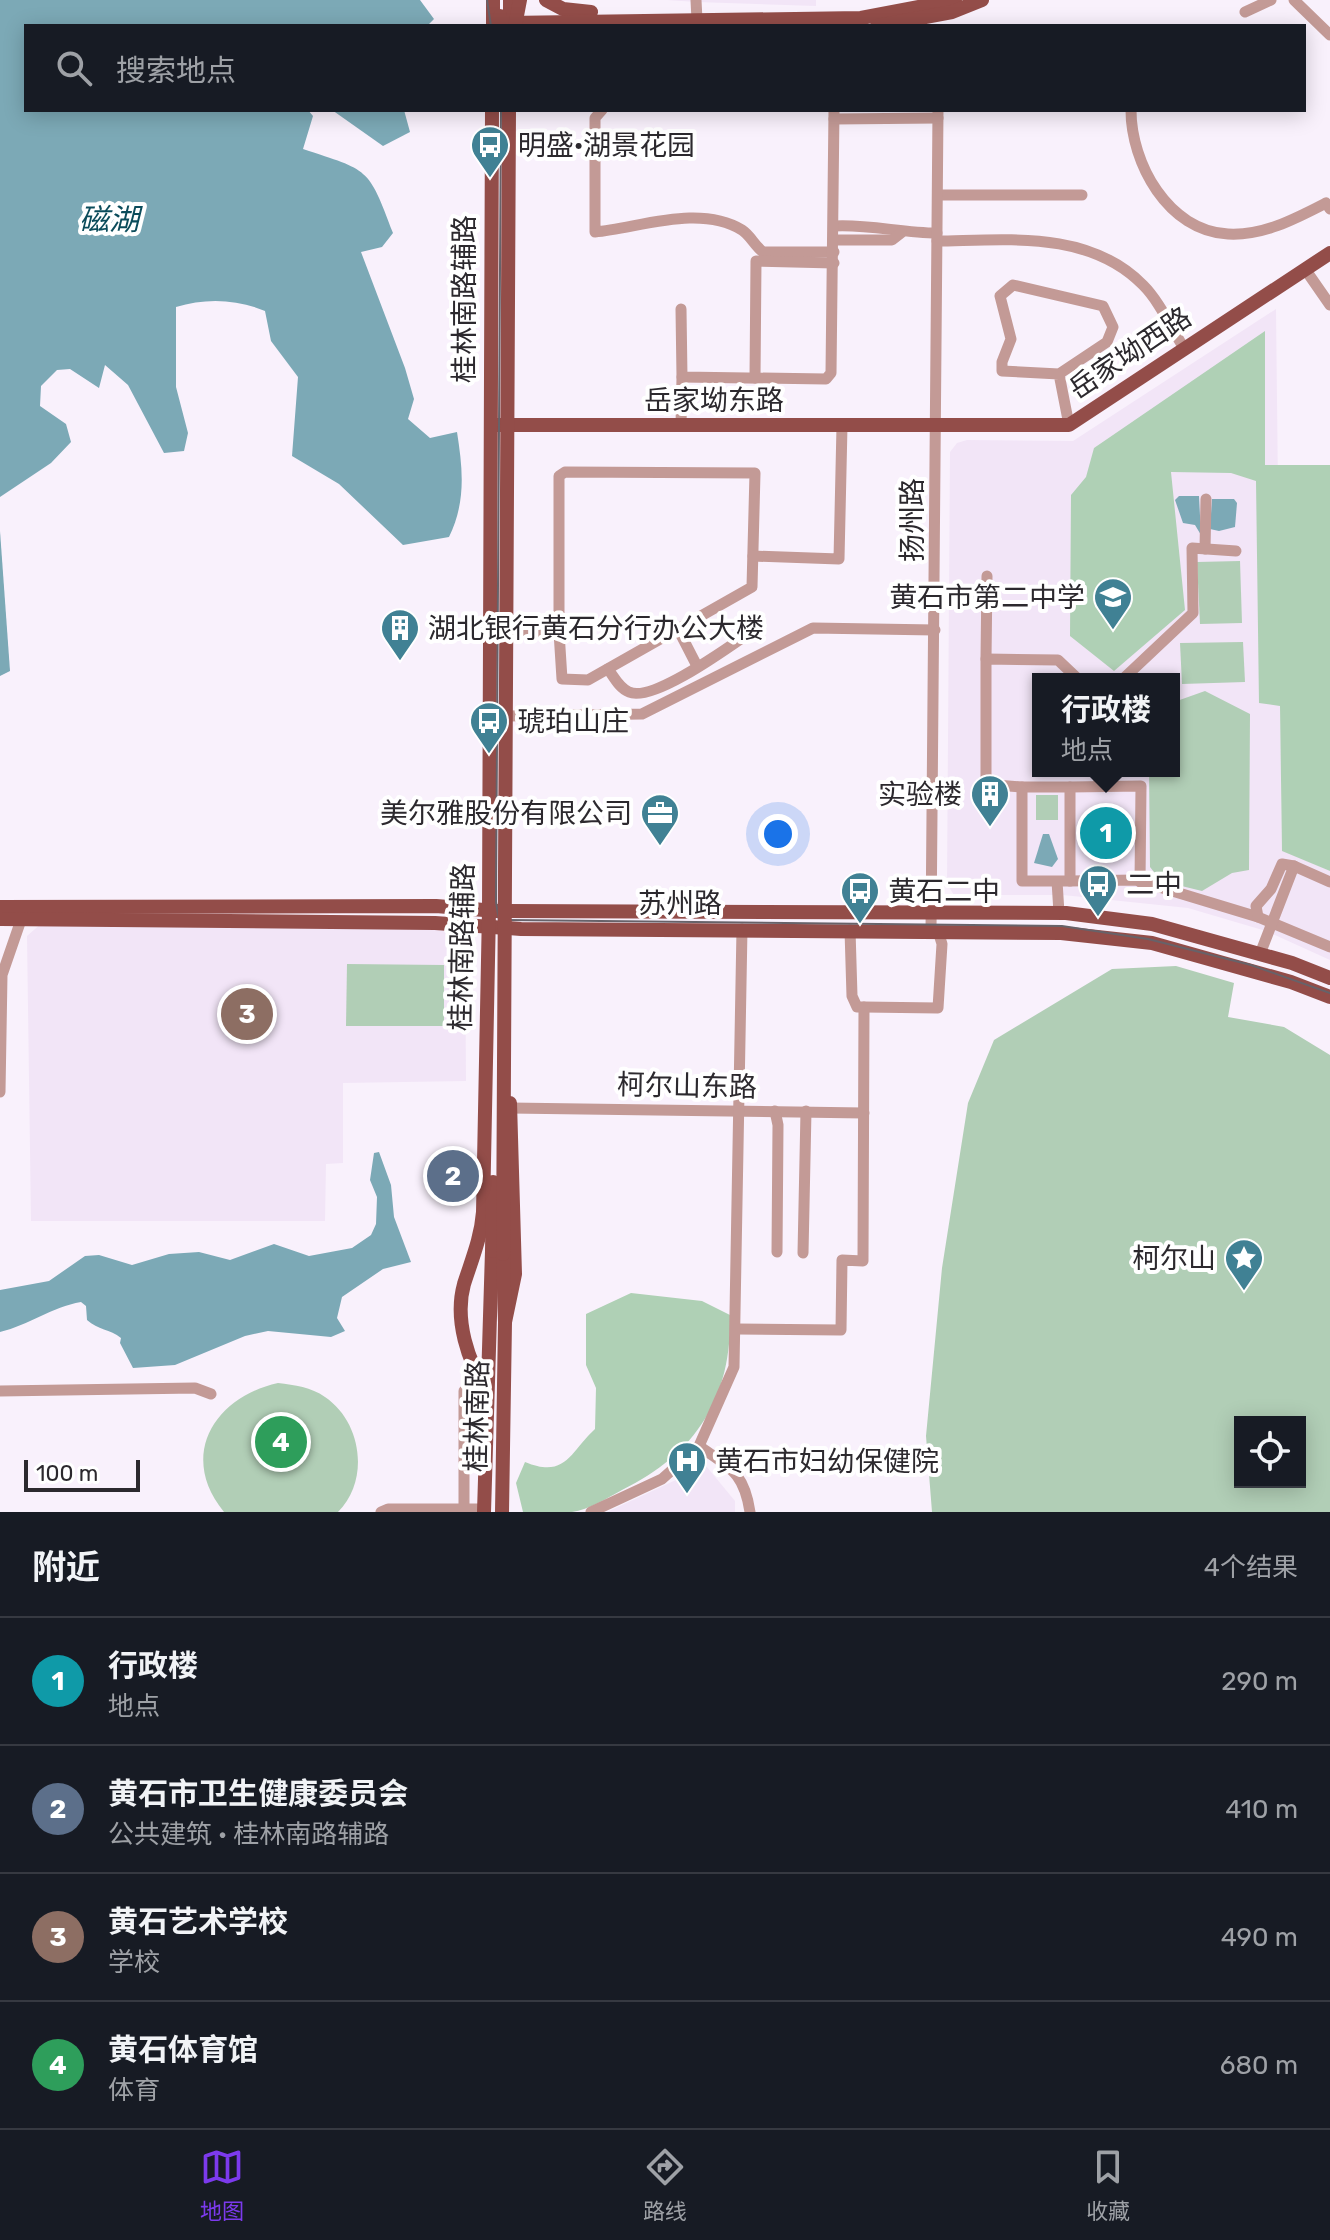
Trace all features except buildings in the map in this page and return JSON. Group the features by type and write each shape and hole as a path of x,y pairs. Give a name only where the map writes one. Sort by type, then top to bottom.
{"main road":[{"path":"493,0 504,24"},
{"path":"501,0 504,24"},
{"path":"504,24 515,0"},
{"path":"546,0 579,12 669,13 693,20"},
{"path":"542,24 937,15 955,0"},
{"path":"888,24 937,15 982,0"},
{"name":"桂林南路辅路","path":"487,1392 472,1363 460,1310 464,1286 481,1234 483,1212 489,910 492,112"},
{"path":"500,112 498,1252 505,1322"},
{"path":"498,1252 512,112"},
{"name":"桂林南路辅路","path":"505,1322 515,1274 506,928 512,112"},
{"name":"岳家坳西路","path":"937,427 1069,425 1330,253"},
{"name":"岳家坳东路","path":"491,424 937,427"},
{"name":"苏州路","path":"22,913 436,906 489,910 1059,913 1152,924 1260,954 1330,978"},
{"path":"0,907 22,913"},
{"path":"0,919 22,913"},
{"name":"苏州路","path":"22,913 435,923 488,929 1061,933 1152,943 1291,982 1330,997"},
{"name":"桂林南路","path":"484,1510 487,1392 498,1252"},
{"name":"桂林南路","path":"502,1512 505,1322"}],"street":[{"path":"693,20 696,0"},
{"path":"1245,12 1271,0"},
{"path":"1294,0 1330,35"},
{"path":"600,112 595,118 595,232 677,219 711,221 742,229 763,252 834,252"},
{"path":"1131,112 1131,132 1148,176 1172,208 1194,223 1226,234 1272,229 1329,203"},
{"path":"682,377 826,379 831,373 834,115 938,114"},
{"name":"扬州路","path":"864,1007 938,1008 942,944 934,931 931,912 938,114"},
{"path":"938,195 1082,195"},
{"path":"834,226 888,228 901,233 937,237 1067,243 1089,250 1116,262 1145,286 1184,348"},
{"path":"756,261 834,252 892,240 901,233"},
{"path":"754,245 755,378"},
{"path":"1305,269 1330,305"},
{"path":"1013,285 1103,306 1113,327 1107,342 1059,374 1002,371 1002,362 1011,339 1000,296 1013,285"},
{"path":"681,309 681,425"},
{"path":"1059,374 1069,425"},
{"path":"753,556 839,559 842,426"},
{"path":"565,472 755,473 752,587 678,629 588,680 562,679 559,476 565,472"},
{"path":"1205,549 1206,504"},
{"path":"1129,673 1193,613 1192,548 1236,551"},
{"path":"987,576 986,777 996,785 1022,787 1141,786 1140,882"},
{"path":"509,716 642,714 813,628 935,630"},
{"path":"678,629 697,666"},
{"path":"608,669 631,693 643,694 697,666 752,631"},
{"path":"509,632 559,632"},
{"path":"986,659 1058,660 1072,673"},
{"path":"1099,777 1099,786"},
{"path":"1022,787 1022,881 1140,882 1258,917 1330,947"},
{"path":"1070,787 1070,881"},
{"path":"1258,917 1256,906 1271,889 1282,864 1330,882"},
{"path":"1260,954 1266,931 1273,923 1294,866"},
{"path":"1057,881 1059,913"},
{"path":"0,1092 2,975 22,913"},
{"path":"591,1512 662,1479 699,1446 731,1378 737,1329 742,929"},
{"path":"737,1329 841,1330 842,1260 863,1261 864,1007 857,1007 852,996 850,930"},
{"name":"柯尔山东路","path":"510,1108 864,1113"},
{"path":"775,1111 778,1125 777,1252"},
{"path":"803,1253 806,1111"},
{"path":"0,1391 195,1388 211,1394"},
{"path":"464,1391 464,1508"},
{"path":"699,1446 738,1474 745,1485 750,1512"},
{"path":"381,1512 388,1509 484,1510"}],"shaded area":[{"path":"667,0 816,0 816,6 696,2"},
{"name":"黄石市第二中学","path":"1276,309 1282,850 1330,871 1330,960 1266,931 1188,908 1063,895 954,895 947,884 950,452 957,443 967,440 1073,441"},
{"path":"43,922 465,929 466,1081 343,1083 343,1163 326,1164 325,1221 31,1221 27,936"},
{"name":"黄石市妇幼保健院","path":"706,1466 735,1501 735,1512 607,1512"}],"green space":[{"path":"1265,331 1265,465 1330,465 1330,871 1282,851 1280,706 1259,703 1256,481 1231,473 1171,472 1185,610 1114,671 1070,636 1071,495 1086,477 1094,448"},
{"path":"1240,561 1242,623 1200,624 1197,562"},
{"path":"1243,642 1245,682 1182,684 1180,643"},
{"path":"1205,691 1250,714 1249,870 1232,873 1202,891 1161,881 1150,867 1149,777 1180,777 1180,700"},
{"path":"1036,795 1058,795 1058,820 1036,820"},
{"path":"347,964 444,965 444,1026 346,1026"},
{"path":"1176,966 1234,983 1228,1017 1284,1027 1330,1055 1330,1512 932,1512 926,1436 942,1268 968,1103 994,1040 1112,969"},
{"path":"631,1293 702,1301 730,1315 729,1345 716,1397 689,1440 648,1476 578,1511 523,1512 516,1483 525,1462 550,1467 559,1465 595,1429 596,1388 586,1365 586,1314"},
{"path":"278,1383 303,1387 325,1397 347,1421 354,1436 358,1468 355,1484 338,1512 224,1512 210,1491 204,1470 204,1450 210,1432 221,1415 236,1401 255,1390"}],"water":[{"name":"磁湖","path":"0,0 420,0 434,19 429,24 24,24 24,112 310,112 313,116 303,149 341,162 363,174 378,195 393,233 382,247 361,252 414,399 408,419 430,438 457,432 462,486 449,537 403,545 339,484 292,456 298,377 271,341 265,311 232,302 210,301 176,307 176,387 188,433 184,451 164,453 128,385 105,365 99,388 70,369 57,370 41,386 40,406 66,424 71,442 51,463 0,497"},
{"path":"335,112 405,112 410,132 383,146"},
{"path":"1179,496 1199,496 1201,535 1195,525 1183,523 1175,500"},
{"path":"1212,499 1234,499 1237,503 1235,527 1219,531 1210,529"},
{"path":"0,531 10,671 0,676"},
{"path":"1043,834 1049,834 1058,859 1052,867 1034,863"},
{"path":"379,1152 391,1185 394,1217 411,1262 383,1269 342,1297 337,1318 345,1331 331,1337 268,1331 245,1336 175,1365 133,1368 120,1343 121,1338 87,1320 86,1306 81,1302 0,1332 0,1290 49,1281 85,1256 99,1255 132,1265 169,1254 199,1252 230,1260 274,1244 309,1256 352,1248 371,1235 376,1224 377,1197 370,1180 374,1153"}],"tram line":[{"path":"487,0 491,24"},
{"path":"501,112 496,902 499,920 1062,926 1148,939 1251,965 1330,993"}],"place":[{"name":"明盛·湖景花园","path":"490,179"},
{"name":"黄石市第二中学","path":"1113,631"},
{"name":"湖北银行黄石分行办公大楼","path":"400,662"},
{"name":"琥珀山庄","path":"489,755"},
{"name":"实验楼","path":"990,828"},
{"name":"行政楼","path":"1106,833"},
{"name":"美尔雅股份有限公司","path":"660,847"},
{"name":"二中","path":"1098,918"},
{"name":"黄石二中","path":"860,925"},
{"name":"黄石艺术学校","path":"247,1014"},
{"name":"黄石市卫生健康委员会","path":"453,1176"},
{"name":"柯尔山","path":"1244,1292"},
{"name":"黄石体育馆","path":"281,1442"},
{"name":"黄石市妇幼保健院","path":"687,1495"}]}
